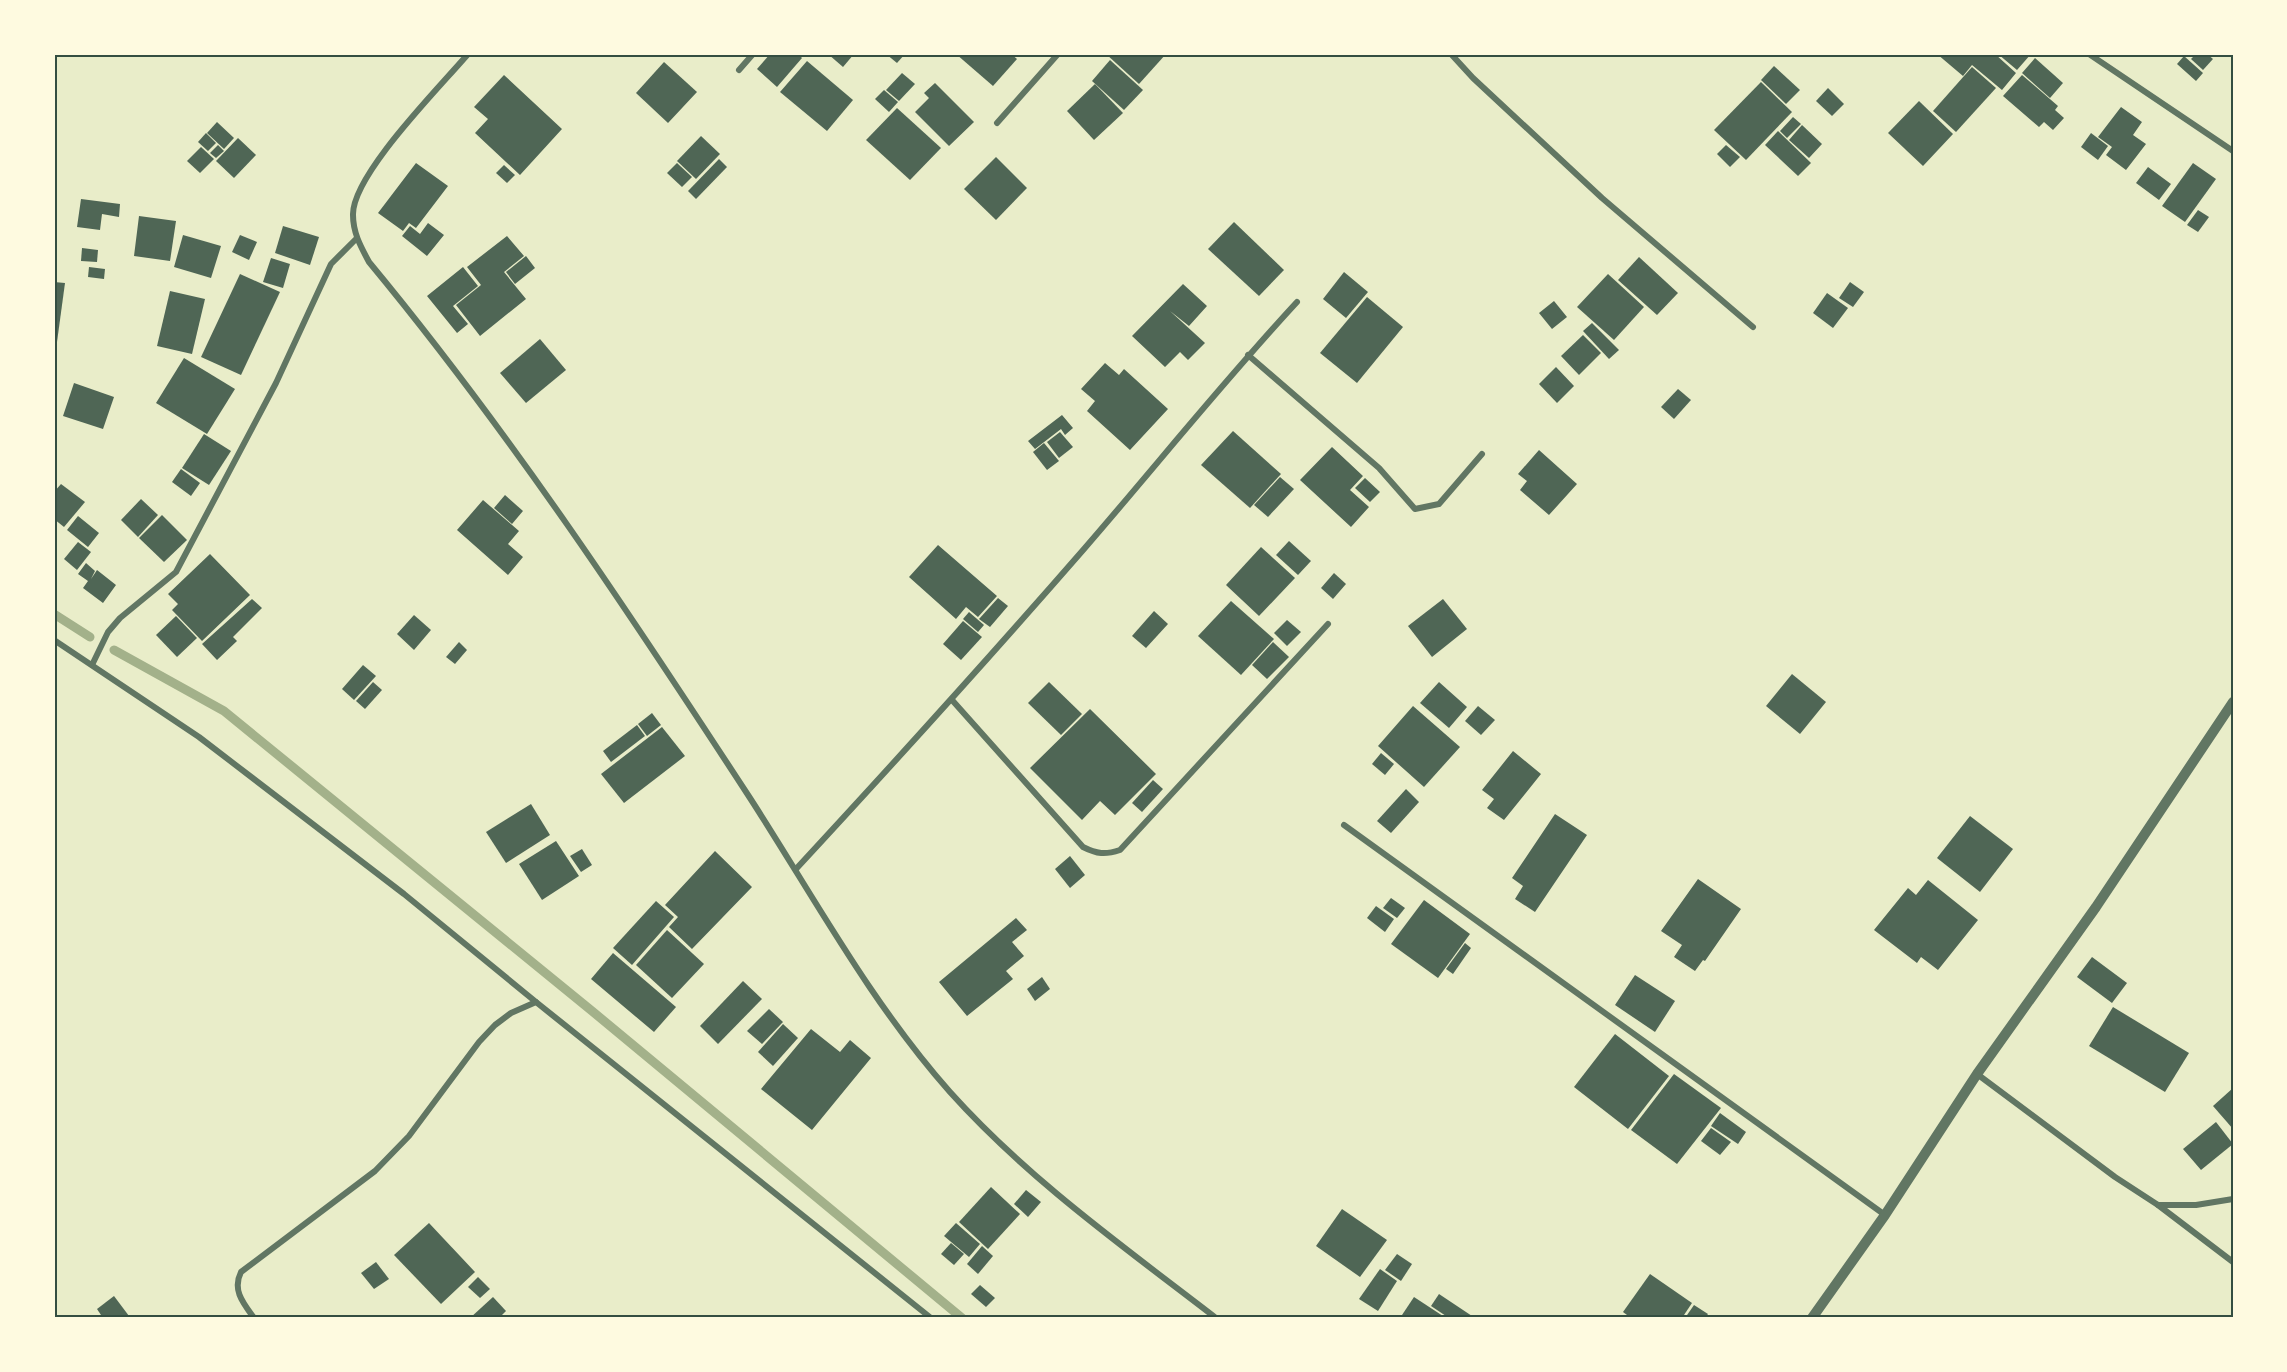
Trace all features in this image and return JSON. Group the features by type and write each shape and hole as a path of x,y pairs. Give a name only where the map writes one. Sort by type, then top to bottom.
{"street":[{"path":"468,54 373,165 356,195 352,215 356,239 369,262 478,399 621,600 796,869 842,945 903,1034 950,1092 1000,1143 1079,1213 1216,1318"},
{"path":"739,70 753,54"},
{"path":"997,123 1058,54"},
{"path":"1451,54 1473,78 1602,198 1753,327"},
{"path":"2089,54 2233,151"},
{"path":"92,665 108,632 120,618 176,572 276,383 331,264 356,239"},
{"path":"796,869 952,700 1094,538 1248,355 1297,302"},
{"path":"1248,355 1379,468 1415,508 1439,504 1482,454"},
{"path":"952,700 1083,847 1095,854 1107,855 1120,850 1328,624"},
{"path":"54,640 227,759 404,894 931,1318"},
{"path":"1812,1318 1885,1215 1977,1074 2096,907 2233,702"},
{"path":"1344,825 1885,1215"},
{"path":"254,1318 237,1290 237,1280 241,1272 375,1171 409,1136 479,1042 495,1025 511,1013 536,1002"},
{"path":"1977,1074 2115,1177 2158,1204 2233,1262"},
{"path":"2158,1204 2196,1205 2233,1198"}],"building":[{"path":"770,54 798,54 802,58 777,87 757,69"},
{"path":"828,54 854,54 843,67"},
{"path":"886,54 905,54 897,63"},
{"path":"956,54 1011,54 1017,59 993,86"},
{"path":"1106,54 1166,54 1139,84"},
{"path":"1937,54 1995,54 2016,73 2002,90 1972,65 1963,76"},
{"path":"1998,54 2031,54 2017,70"},
{"path":"2196,54 2207,54 2213,59 2203,70 2191,59"},
{"path":"2184,56 2203,73 2196,81 2177,64"},
{"path":"2035,58 2063,83 2050,98 2022,73"},
{"path":"1110,60 1143,90 1124,110 1092,81"},
{"path":"807,61 853,100 827,131 780,92"},
{"path":"664,62 697,92 668,123 636,93"},
{"path":"1774,66 1800,90 1786,104 1761,80"},
{"path":"1972,67 1996,88 1956,132 1933,111"},
{"path":"902,73 915,84 899,101 886,90"},
{"path":"504,75 562,129 520,175 475,133 488,119 474,107"},
{"path":"2022,75 2058,106 2055,110 2064,118 2053,130 2044,122 2039,127 2003,96"},
{"path":"1761,82 1792,112 1746,160 1714,130"},
{"path":"935,83 974,122 949,146 915,112 929,98 924,93"},
{"path":"1095,84 1123,113 1094,140 1067,111"},
{"path":"1828,88 1844,104 1832,116 1816,101"},
{"path":"884,90 898,102 889,112 875,99"},
{"path":"1919,101 1953,134 1923,166 1888,133"},
{"path":"2121,107 2142,122 2133,135 2146,144 2126,170 2106,155 2112,147 2098,137"},
{"path":"897,108 941,148 910,180 866,140"},
{"path":"1793,117 1801,124 1787,138 1780,131"},
{"path":"217,122 234,138 224,149 207,133"},
{"path":"1802,125 1822,144 1809,158 1789,140"},
{"path":"1778,131 1811,163 1798,176 1765,145"},
{"path":"206,133 216,143 208,151 198,142"},
{"path":"2091,133 2108,146 2098,160 2081,147"},
{"path":"701,136 720,154 696,179 677,161"},
{"path":"238,138 256,155 234,178 216,161"},
{"path":"218,145 224,151 216,158 210,153"},
{"path":"1726,145 1740,157 1730,167 1717,154"},
{"path":"201,147 214,159 200,173 187,161"},
{"path":"996,157 1027,188 996,220 964,189"},
{"path":"719,159 727,167 696,199 688,191"},
{"path":"416,163 448,186 416,228 409,223 403,231 378,213"},
{"path":"677,163 692,177 682,187 667,173"},
{"path":"2193,163 2216,179 2185,222 2162,206"},
{"path":"504,165 515,175 507,183 496,173"},
{"path":"2148,167 2171,184 2159,200 2136,183"},
{"path":"81,199 120,204 119,217 102,214 100,230 77,227"},
{"path":"2198,210 2209,217 2198,232 2187,225"},
{"path":"139,216 176,221 170,261 134,256"},
{"path":"54,217 57,217 57,234 54,234"},
{"path":"1234,222 1284,270 1259,296 1208,249"},
{"path":"428,223 444,235 427,256 402,236 410,226 420,234"},
{"path":"283,226 319,237 310,265 275,253"},
{"path":"183,235 221,246 211,278 174,267"},
{"path":"240,235 257,242 249,260 232,252"},
{"path":"507,236 524,256 504,272 526,299 480,336 456,305 481,285 467,267"},
{"path":"82,248 98,250 97,262 81,261"},
{"path":"526,256 535,268 515,284 506,272"},
{"path":"1639,257 1678,293 1657,315 1618,280"},
{"path":"271,258 290,264 283,288 263,282"},
{"path":"89,267 105,269 104,279 88,277"},
{"path":"463,267 478,286 453,306 468,324 457,333 427,296"},
{"path":"1344,272 1368,292 1346,318 1323,299"},
{"path":"240,274 280,292 241,375 201,357"},
{"path":"1608,274 1644,307 1614,340 1577,307"},
{"path":"54,282 65,283 57,342 54,342"},
{"path":"1850,282 1864,292 1853,307 1839,298"},
{"path":"1183,284 1207,306 1189,326 1170,311 1205,343 1188,360 1180,352 1165,367 1132,336"},
{"path":"170,291 205,299 192,354 157,346"},
{"path":"1827,293 1848,308 1833,328 1813,313"},
{"path":"1367,297 1403,327 1357,383 1320,353"},
{"path":"1554,301 1567,317 1552,329 1539,313"},
{"path":"1592,323 1619,350 1609,359 1583,331"},
{"path":"1583,335 1601,353 1579,375 1561,356"},
{"path":"540,339 566,370 526,403 500,373"},
{"path":"184,358 235,389 207,434 156,403"},
{"path":"1105,363 1119,375 1124,369 1168,409 1130,450 1087,411 1095,401 1081,389"},
{"path":"1556,367 1574,386 1557,403 1539,384"},
{"path":"74,383 114,397 103,429 63,416"},
{"path":"1678,389 1691,400 1674,419 1661,407"},
{"path":"1062,415 1073,428 1065,435 1061,429 1035,449 1028,441"},
{"path":"1233,431 1281,474 1250,508 1201,465"},
{"path":"1060,432 1073,447 1059,458 1047,442"},
{"path":"204,434 231,451 209,485 182,468"},
{"path":"1044,443 1059,461 1047,470 1033,452"},
{"path":"1332,447 1363,476 1350,490 1369,507 1351,527 1300,480"},
{"path":"1539,450 1577,484 1549,515 1520,490 1527,481 1518,474"},
{"path":"181,469 200,483 191,496 172,482"},
{"path":"1280,477 1294,489 1268,517 1254,505"},
{"path":"1365,478 1380,492 1370,502 1355,488"},
{"path":"61,484 85,502 64,527 54,519 54,492"},
{"path":"505,495 523,511 512,524 494,508"},
{"path":"141,499 158,515 138,537 121,520"},
{"path":"483,500 519,531 508,544 523,557 508,575 457,530"},
{"path":"162,515 187,540 164,562 139,538"},
{"path":"78,516 99,533 88,547 67,530"},
{"path":"1289,541 1311,561 1298,575 1276,555"},
{"path":"78,542 91,552 77,570 64,559"},
{"path":"938,545 997,596 978,617 966,607 956,619 909,577"},
{"path":"1261,547 1295,578 1259,616 1226,585"},
{"path":"210,554 250,595 202,641 172,610 178,604 168,594"},
{"path":"86,563 95,571 91,579 97,570 116,585 103,603 83,588 88,581 78,574"},
{"path":"1334,573 1346,584 1333,599 1321,588"},
{"path":"998,598 1008,606 990,627 979,619"},
{"path":"252,599 262,608 233,637 237,641 217,660 202,644"},
{"path":"1443,599 1467,629 1432,657 1408,626"},
{"path":"1231,601 1274,639 1241,675 1198,636"},
{"path":"1154,611 1168,624 1146,648 1132,636"},
{"path":"969,612 984,625 978,632 963,619"},
{"path":"414,615 431,630 414,650 397,634"},
{"path":"176,616 197,638 177,657 156,635"},
{"path":"1287,620 1301,632 1287,646 1274,633"},
{"path":"963,621 982,637 961,660 943,644"},
{"path":"459,642 467,650 455,664 446,657"},
{"path":"1273,642 1289,657 1267,679 1252,665"},
{"path":"363,665 376,676 354,700 342,689"},
{"path":"1792,674 1826,702 1800,734 1766,706"},
{"path":"373,682 382,690 365,709 356,701"},
{"path":"1049,682 1082,714 1061,735 1028,703"},
{"path":"1439,682 1467,707 1449,728 1420,703"},
{"path":"1413,706 1460,747 1424,787 1378,746"},
{"path":"1478,706 1495,720 1481,735 1465,721"},
{"path":"1090,709 1156,774 1115,815 1100,801 1082,820 1030,768"},
{"path":"652,713 661,725 647,736 638,724"},
{"path":"637,725 645,736 611,762 603,751"},
{"path":"662,727 685,756 624,803 601,774"},
{"path":"1513,751 1541,774 1504,820 1487,808 1494,799 1482,790"},
{"path":"1381,753 1394,764 1385,775 1372,764"},
{"path":"1153,780 1163,789 1142,812 1132,803"},
{"path":"1406,789 1419,802 1391,833 1377,821"},
{"path":"531,804 550,835 506,863 486,832"},
{"path":"1555,814 1587,835 1535,912 1515,899 1523,886 1512,878"},
{"path":"1970,816 2013,849 1980,892 1937,858"},
{"path":"556,841 579,876 542,900 519,864"},
{"path":"582,849 592,865 581,872 570,856"},
{"path":"715,851 752,887 692,949 669,927 678,917 665,905"},
{"path":"1070,856 1085,875 1070,888 1055,869"},
{"path":"1698,879 1741,909 1705,961 1703,960 1695,971 1674,957 1682,945 1661,931"},
{"path":"1928,880 1978,920 1938,970 1921,957 1917,963 1874,930 1908,888 1916,895"},
{"path":"1391,898 1405,908 1397,918 1383,908"},
{"path":"1424,900 1470,934 1438,978 1391,944"},
{"path":"656,901 674,917 632,965 613,948"},
{"path":"1376,906 1394,919 1385,932 1367,918"},
{"path":"1016,918 1027,930 1012,942 1024,956 1006,971 1013,979 967,1016 939,982"},
{"path":"667,930 704,964 672,998 636,965"},
{"path":"1465,943 1471,948 1453,974 1446,969"},
{"path":"613,953 676,1007 654,1032 591,979"},
{"path":"2092,957 2127,983 2112,1003 2077,977"},
{"path":"1635,975 1675,1001 1655,1032 1615,1005"},
{"path":"1042,977 1050,989 1035,1001 1027,989"},
{"path":"743,981 762,999 718,1044 700,1026"},
{"path":"2113,1007 2189,1053 2165,1092 2089,1046"},
{"path":"769,1009 783,1022 762,1044 747,1031"},
{"path":"783,1024 798,1038 773,1066 758,1052"},
{"path":"811,1029 840,1052 850,1040 871,1058 812,1130 761,1089"},
{"path":"1615,1034 1669,1076 1628,1129 1574,1087"},
{"path":"1674,1074 1721,1108 1677,1164 1631,1130"},
{"path":"2233,1088 2233,1129 2213,1106"},
{"path":"1720,1113 1746,1132 1738,1144 1711,1126"},
{"path":"2216,1122 2233,1144 2201,1170 2183,1149"},
{"path":"1711,1128 1731,1142 1720,1155 1701,1141"},
{"path":"991,1187 1020,1214 988,1249 959,1222"},
{"path":"1026,1190 1041,1202 1028,1217 1014,1204"},
{"path":"1342,1209 1387,1240 1360,1277 1316,1246"},
{"path":"429,1223 475,1272 441,1304 394,1255"},
{"path":"956,1223 980,1244 969,1257 944,1236"},
{"path":"951,1243 964,1254 954,1265 941,1254"},
{"path":"982,1246 993,1256 978,1274 967,1264"},
{"path":"1397,1254 1412,1264 1401,1281 1385,1270"},
{"path":"376,1262 389,1279 374,1289 361,1273"},
{"path":"1380,1269 1397,1281 1378,1311 1359,1299"},
{"path":"1650,1274 1692,1303 1682,1318 1631,1318 1623,1312"},
{"path":"478,1277 490,1289 480,1298 468,1287"},
{"path":"980,1285 995,1298 986,1307 971,1294"},
{"path":"1439,1294 1475,1318 1449,1318 1431,1306"},
{"path":"114,1296 129,1316 126,1318 103,1318 97,1309"},
{"path":"493,1297 506,1311 499,1318 470,1318"},
{"path":"1414,1297 1446,1318 1400,1318"},
{"path":"1694,1305 1708,1314 1705,1318 1685,1318"}],"waterway":[{"path":"54,614 90,637"},
{"path":"114,650 224,711 592,1011 962,1318"}]}
